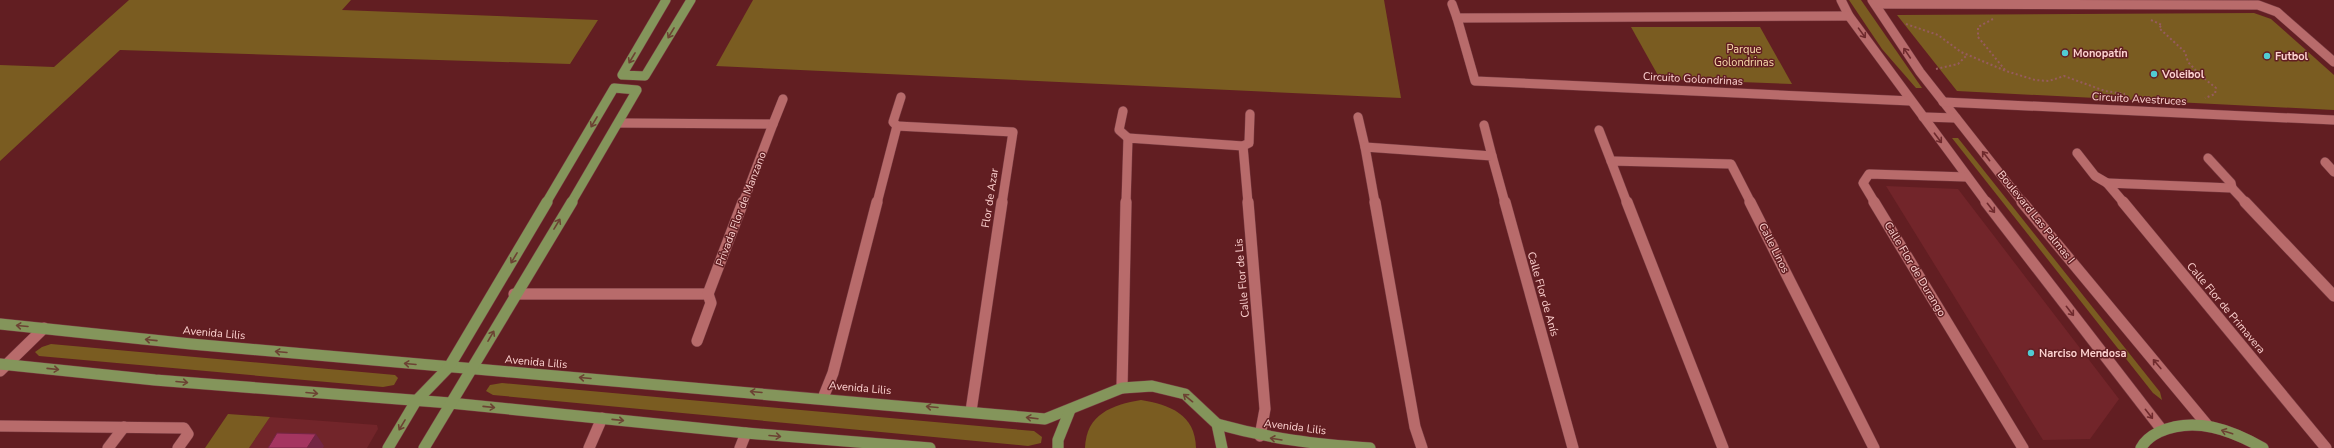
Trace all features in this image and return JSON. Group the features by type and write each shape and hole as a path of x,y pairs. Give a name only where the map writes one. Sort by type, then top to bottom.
{"main road":[{"path":"666,0 622,75 645,76 691,0"},
{"path":"388,448 416,402 449,367 614,88 636,90 619,122 514,294 424,448"},
{"name":"Avenida Lilis","path":"0,324 192,344 971,411 1045,419 1122,388 1152,386 1185,394 1217,424 1260,436 1302,443 1370,448"},
{"path":"2,366 416,402 450,403 746,433 930,448"},
{"path":"1058,448 1058,440 1070,410"},
{"path":"1217,424 1222,448"},
{"path":"2141,448 2144,440 2162,430 2181,424 2208,426 2246,438 2263,448"}],"street":[{"path":"1841,0 1849,16 1967,177 2162,430"},
{"path":"2262,0 2334,62"},
{"path":"1874,2 2258,4 2277,12"},
{"name":"Boulevard Las Palmas I","path":"1874,2 1881,15 1920,72 1943,102 2010,187 2208,426"},
{"path":"1452,4 1477,91"},
{"path":"1457,18 1849,16"},
{"name":"Circuito Golondrinas","path":"1475,81 1911,101"},
{"path":"823,398 833,372 897,126 894,122 901,97"},
{"name":"Privada Flor de Manzano","path":"697,341 711,303 708,294 783,99"},
{"name":"Circuito Avestruces","path":"1943,102 2334,120"},
{"path":"1123,111 1119,130 1128,138 1243,146"},
{"name":"Calle Flor de Lis","path":"1250,114 1249,143 1243,146 1265,409 1260,436"},
{"path":"1358,117 1365,147 1415,427 1422,448"},
{"path":"1923,117 1956,118"},
{"path":"619,122 648,124 773,124"},
{"name":"Calle Flor de Anís","path":"1484,125 1573,443"},
{"name":"Flor de Azar","path":"897,126 1013,132 971,411"},
{"path":"1599,130 1722,445"},
{"path":"1122,388 1121,361 1128,138"},
{"path":"1365,147 1492,156"},
{"name":"Calle Flor de Primavera","path":"2078,153 2096,176 2107,183 2326,448"},
{"path":"2208,158 2231,184 2232,188 2334,296"},
{"name":"Calle Linos","path":"1611,161 1731,164 1873,444"},
{"path":"2325,162 2334,172"},
{"name":"Calle Flor de Durango","path":"1967,177 1870,174 1863,183 2023,448"},
{"path":"2107,183 2232,188"},
{"path":"514,294 708,294"},
{"path":"2,366 44,328"},
{"path":"589,448 602,418"},
{"path":"0,426 184,428 188,434 178,448"},
{"path":"108,448 124,427"},
{"path":"740,448 746,433"}],"path":[{"path":"1881,15 1938,35 1967,55 2006,71 2035,80 2049,81 2064,76 2105,91 2128,95"},
{"path":"2000,16 1978,27 1978,37 2006,71"},
{"path":"2148,20 2162,25 2159,28 2185,52 2188,62 2216,88 2215,94 2202,100"},
{"path":"1920,72 1958,64 1967,55"}],"shaded area":[{"path":"1886,186 1958,189 2119,399 2090,439 2043,440"},
{"path":"270,417 377,425 378,429 367,448 249,448"}],"green space":[{"path":"129,0 351,0 342,10 598,20 570,64 120,50 0,161 0,65 54,67"},
{"path":"753,0 1384,0 1401,98 716,66"},
{"path":"1849,0 1861,0 1922,88 1916,88 1882,49"},
{"path":"2254,13 2271,19 2334,75 2334,110 1957,91 1897,15"},
{"name":"Parque Golondrinas","path":"1631,27 1760,27 1792,84 1660,79"},
{"path":"1952,138 1958,138 2160,392 2162,400 2153,393"},
{"path":"51,344 395,375 398,378 394,385 383,387 39,356 35,352 42,347"},
{"path":"502,383 1034,431 1042,437 1041,443 1028,446 493,395 486,391 490,385"},
{"path":"1141,400 1171,408 1186,419 1195,436 1196,448 1085,448 1090,427 1102,413 1120,405"},
{"path":"228,414 270,417 249,448 205,448"}],"building":[{"path":"277,433 316,434 307,448 268,448"}],"place":[{"name":"Monopatín","path":"2065,53"},
{"name":"Futbol","path":"2267,56"},
{"name":"Voleibol","path":"2154,74"},
{"name":"Narciso Mendosa","path":"2031,353"}]}
